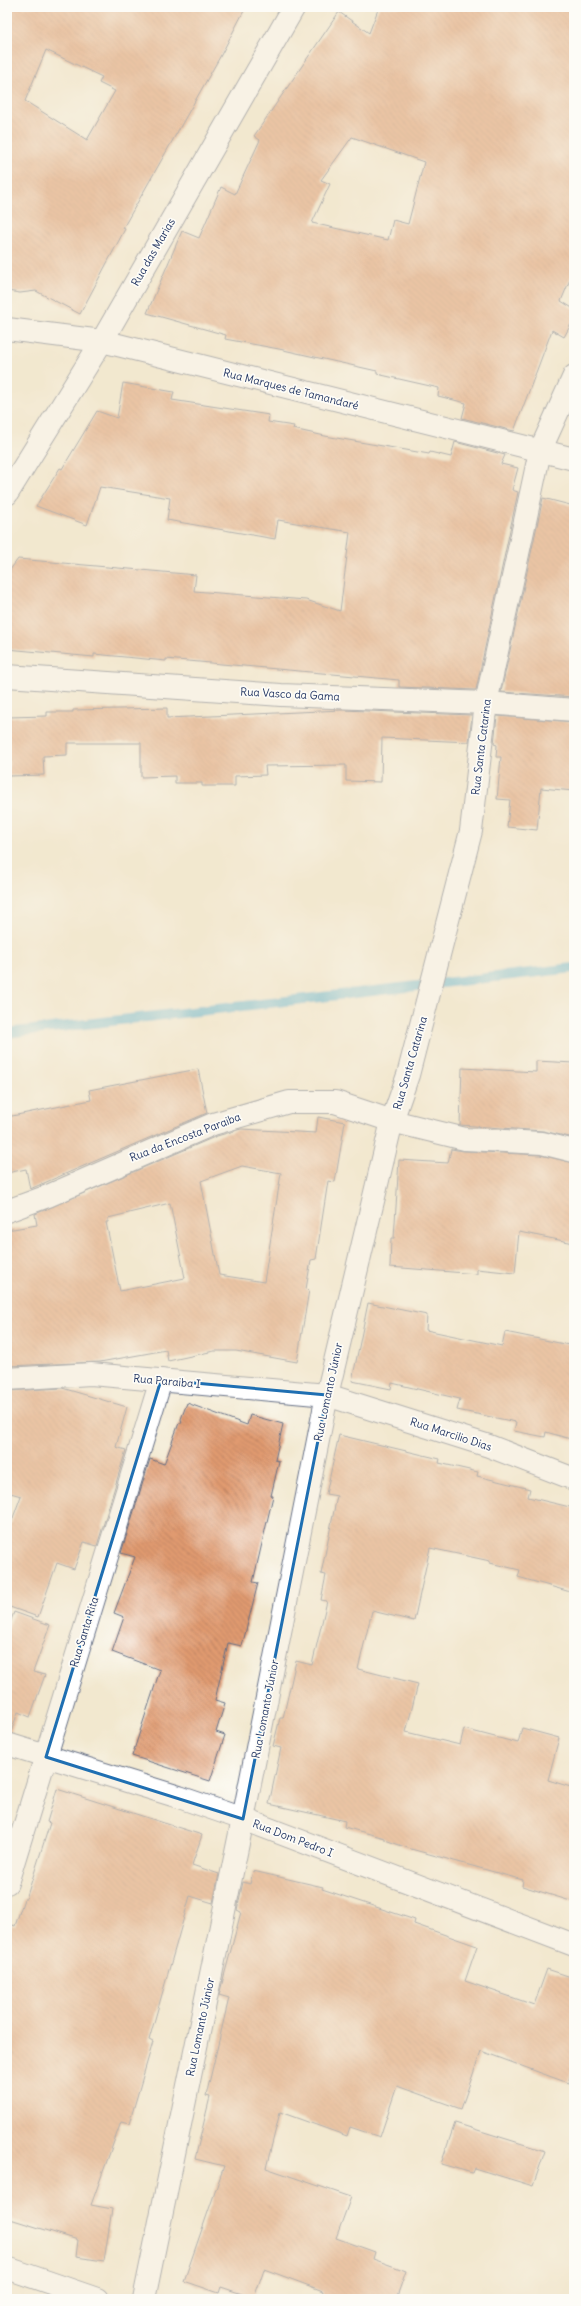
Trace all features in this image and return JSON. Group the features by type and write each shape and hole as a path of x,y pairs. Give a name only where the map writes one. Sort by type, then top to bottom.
{"street":[{"name":"Rua das Marias","path":"7,494 102,341 294,7"},
{"name":"Rua Marques de Tamandaré","path":"7,329 102,341 574,459"},
{"name":"Rua Santa Catarina","path":"392,1121 408,1075 471,831 486,703 540,451 574,376"},
{"name":"Rua Vasco da Gama","path":"7,676 281,694 486,703 574,710"},
{"name":"Rua da Encosta Paraiba","path":"7,1211 48,1196 213,1124 289,1102 335,1102 392,1121 465,1139 542,1143 574,1151"},
{"name":"Rua Lomanto Júnior","path":"144,2299 243,1819 326,1395 392,1121"},
{"name":"Rua Paraiba I","path":"7,1379 91,1374 326,1395"},
{"name":"Rua Santa Rita","path":"7,1883 161,1380"},
{"name":"Rua Marcilio Dias","path":"326,1395 490,1446 574,1479"},
{"name":"Rua Dom Pedro I","path":"7,1744 179,1797 243,1819 574,1945"},
{"path":"7,2268 97,2299"}],"highlighted area":[{"path":"161,1380 327,1395 243,1819 46,1757"}],"building":[{"path":"7,7 246,7 221,55 123,228 125,229 80,314 36,291 20,293 7,291","holes":["46,50 102,77 99,83 115,91 87,140 25,101"]},
{"path":"379,7 574,7 574,270 561,301 574,309 574,319 564,337 552,330 514,431 462,418 466,403 438,396 439,388 377,374 377,371 279,349 225,339 226,335 147,313 182,231 199,238 221,187 235,194 260,140 254,136 339,12 369,33","holes":["352,137 424,162 408,224 393,220 388,240 312,223 330,184 321,180"]},
{"path":"123,383 174,392 172,400 269,415 268,422 294,426 293,429 325,436 429,454 430,452 451,457 455,442 505,455 501,464 518,468 512,490 518,492 476,690 399,687 399,680 166,659 166,661 94,654 94,657 7,649 7,574 18,559 196,575 194,591 306,600 340,611 350,532 278,520 275,539 167,520 170,498 100,487 87,525 36,506 60,468 62,469 97,411 117,418"},
{"path":"543,498 574,506 574,697 501,692"},
{"path":"167,708 167,718 342,710 472,715 469,742 382,738 381,782 346,781 346,765 265,766 266,775 235,776 235,786 202,786 202,783 175,783 175,776 141,777 141,743 67,743 67,755 43,756 44,775 9,776 8,717 47,716 47,712 73,712 73,710"},
{"path":"497,716 574,722 574,791 541,788 537,830 507,827 510,800 497,799 501,757 496,757 497,745 494,744"},
{"path":"536,1061 574,1063 574,1138 543,1131 460,1125 462,1068 536,1072"},
{"path":"198,1069 207,1113 30,1189 26,1169 7,1173 7,1117 91,1100 89,1090"},
{"path":"318,1117 345,1122 335,1182 328,1181 316,1259 311,1260 306,1289 309,1290 297,1362 236,1351 214,1351 168,1361 166,1350 100,1362 7,1366 7,1230 37,1225 35,1214 217,1136 241,1129 316,1133","holes":["242,1166 281,1173 264,1282 219,1275 201,1181","170,1203 185,1278 120,1291 106,1222 108,1222 108,1218"]},
{"path":"451,1149 540,1155 574,1163 574,1243 519,1232 515,1273 477,1269 477,1274 390,1267 391,1238 394,1238 399,1160 448,1163"},
{"path":"368,1303 427,1315 426,1330 502,1346 505,1332 574,1346 574,1440 546,1432 545,1437 514,1431 516,1422 457,1410 460,1399 392,1383 391,1389 352,1381"},
{"path":"62,1388 127,1407 116,1447 126,1450 97,1546 84,1542 74,1569 57,1563 38,1617 7,1606 7,1534 21,1496 7,1492 7,1391"},
{"path":"187,1403 247,1425 250,1415 283,1424 275,1460 279,1461 271,1496 273,1496 253,1582 258,1583 242,1646 228,1643 215,1700 225,1703 216,1732 225,1735 210,1781 132,1756 160,1670 112,1652 124,1617 114,1613 135,1557 121,1553 150,1459 164,1464 179,1423 182,1423 181,1419"},
{"path":"339,1435 440,1459 439,1463 478,1472 477,1476 530,1489 528,1497 574,1508 574,1593 518,1577 520,1570 490,1563 490,1561 430,1548 414,1621 372,1611 358,1669 418,1684 406,1732 460,1745 464,1729 518,1743 522,1728 559,1738 548,1780 574,1788 574,1902 522,1886 523,1880 411,1849 385,1840 385,1838 344,1827 345,1821 269,1804 281,1748 273,1746 280,1718 283,1718 296,1661 312,1665 327,1601 321,1600 326,1575 321,1574 337,1496 326,1494"},
{"path":"14,1612 50,1625 33,1672 45,1675 30,1717 18,1712 11,1732 7,1732 7,1631"},
{"path":"57,1789 202,1835 192,1865 219,1874 213,1903 190,1896 149,2040 153,2042 129,2124 121,2122 91,2205 112,2209 104,2261 76,2257 78,2240 7,2218 7,1941 12,1925 15,1926 24,1899 26,1899 50,1823 47,1822"},
{"path":"253,1871 323,1887 322,1889 415,1920 414,1924 477,1946 465,1981 534,2005 547,1969 574,1978 574,2064 568,2083 481,2051 461,2109 397,2086 380,2137 350,2127 347,2136 280,2112 266,2168 351,2197 336,2238 375,2252 373,2259 406,2271 396,2299 320,2299 323,2291 264,2269 254,2298 221,2287 219,2293 184,2281 224,2166 195,2159 210,2097 206,2096 229,1998 219,1995 241,1912 237,1910 243,1882 250,1884"},
{"path":"455,2123 545,2151 533,2186 474,2168 472,2173 441,2164"}],"waterway":[{"path":"7,1033 574,968"}]}
